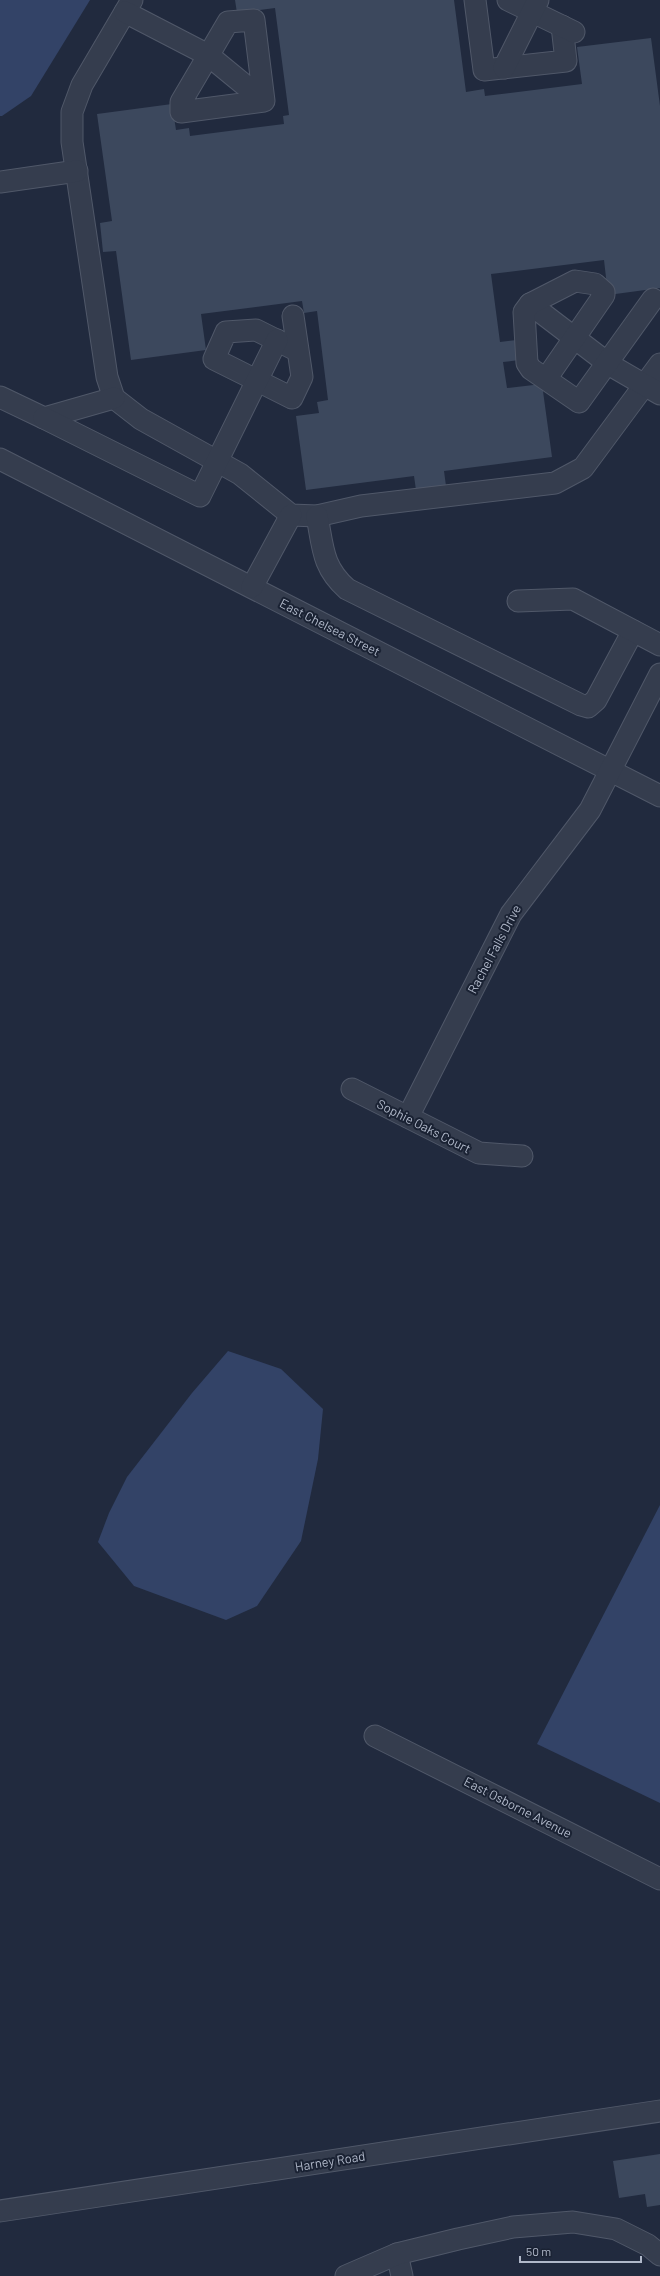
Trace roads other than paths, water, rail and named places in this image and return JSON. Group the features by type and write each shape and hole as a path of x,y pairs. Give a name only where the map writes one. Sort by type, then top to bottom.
{"street":[{"path":"474,0 484,70 566,61 568,30 535,6 508,0"},
{"path":"264,100 208,55 129,6 82,85 72,112 72,142 107,376 114,398 141,420 240,474 291,515 317,516 361,506 555,483 583,468 652,390 660,364"},
{"path":"504,68 535,6"},
{"path":"254,20 264,100 181,112 181,102 228,22 254,20"},
{"path":"0,182 77,171"},
{"path":"546,380 604,296 604,292 595,284 575,281 530,304 524,312 527,363 531,369 546,380 579,402 653,299"},
{"path":"530,304 607,363 652,390"},
{"path":"293,316 302,378 292,398 214,359 226,332 256,330 298,351"},
{"path":"0,397 200,496 277,340"},
{"path":"44,418 114,398"},
{"name":"East Chelsea Street","path":"0,459 660,796"},
{"path":"252,587 291,515"},
{"path":"317,516 325,561 334,577 347,588 581,705 588,707 596,700 633,631"},
{"path":"518,601 573,599 660,645"},
{"name":"Rachel Falls Drive","path":"408,1117 511,914 590,810 660,674"},
{"name":"Sophie Oaks Court","path":"352,1089 478,1153 522,1156"},
{"name":"East Osborne Avenue","path":"376,1736 660,1879"},
{"name":"Harney Road","path":"0,2211 660,2111"},
{"path":"346,2276 397,2254 513,2227 573,2222 616,2229 648,2245 660,2254"},
{"path":"397,2254 402,2276"}],"water":[{"path":"0,0 90,0 31,96 2,116 0,116"},
{"path":"228,1351 281,1369 323,1409 318,1459 301,1541 257,1606 226,1620 134,1586 98,1542 109,1513 127,1477 192,1393"},
{"path":"660,1505 660,1803 537,1744"}]}
